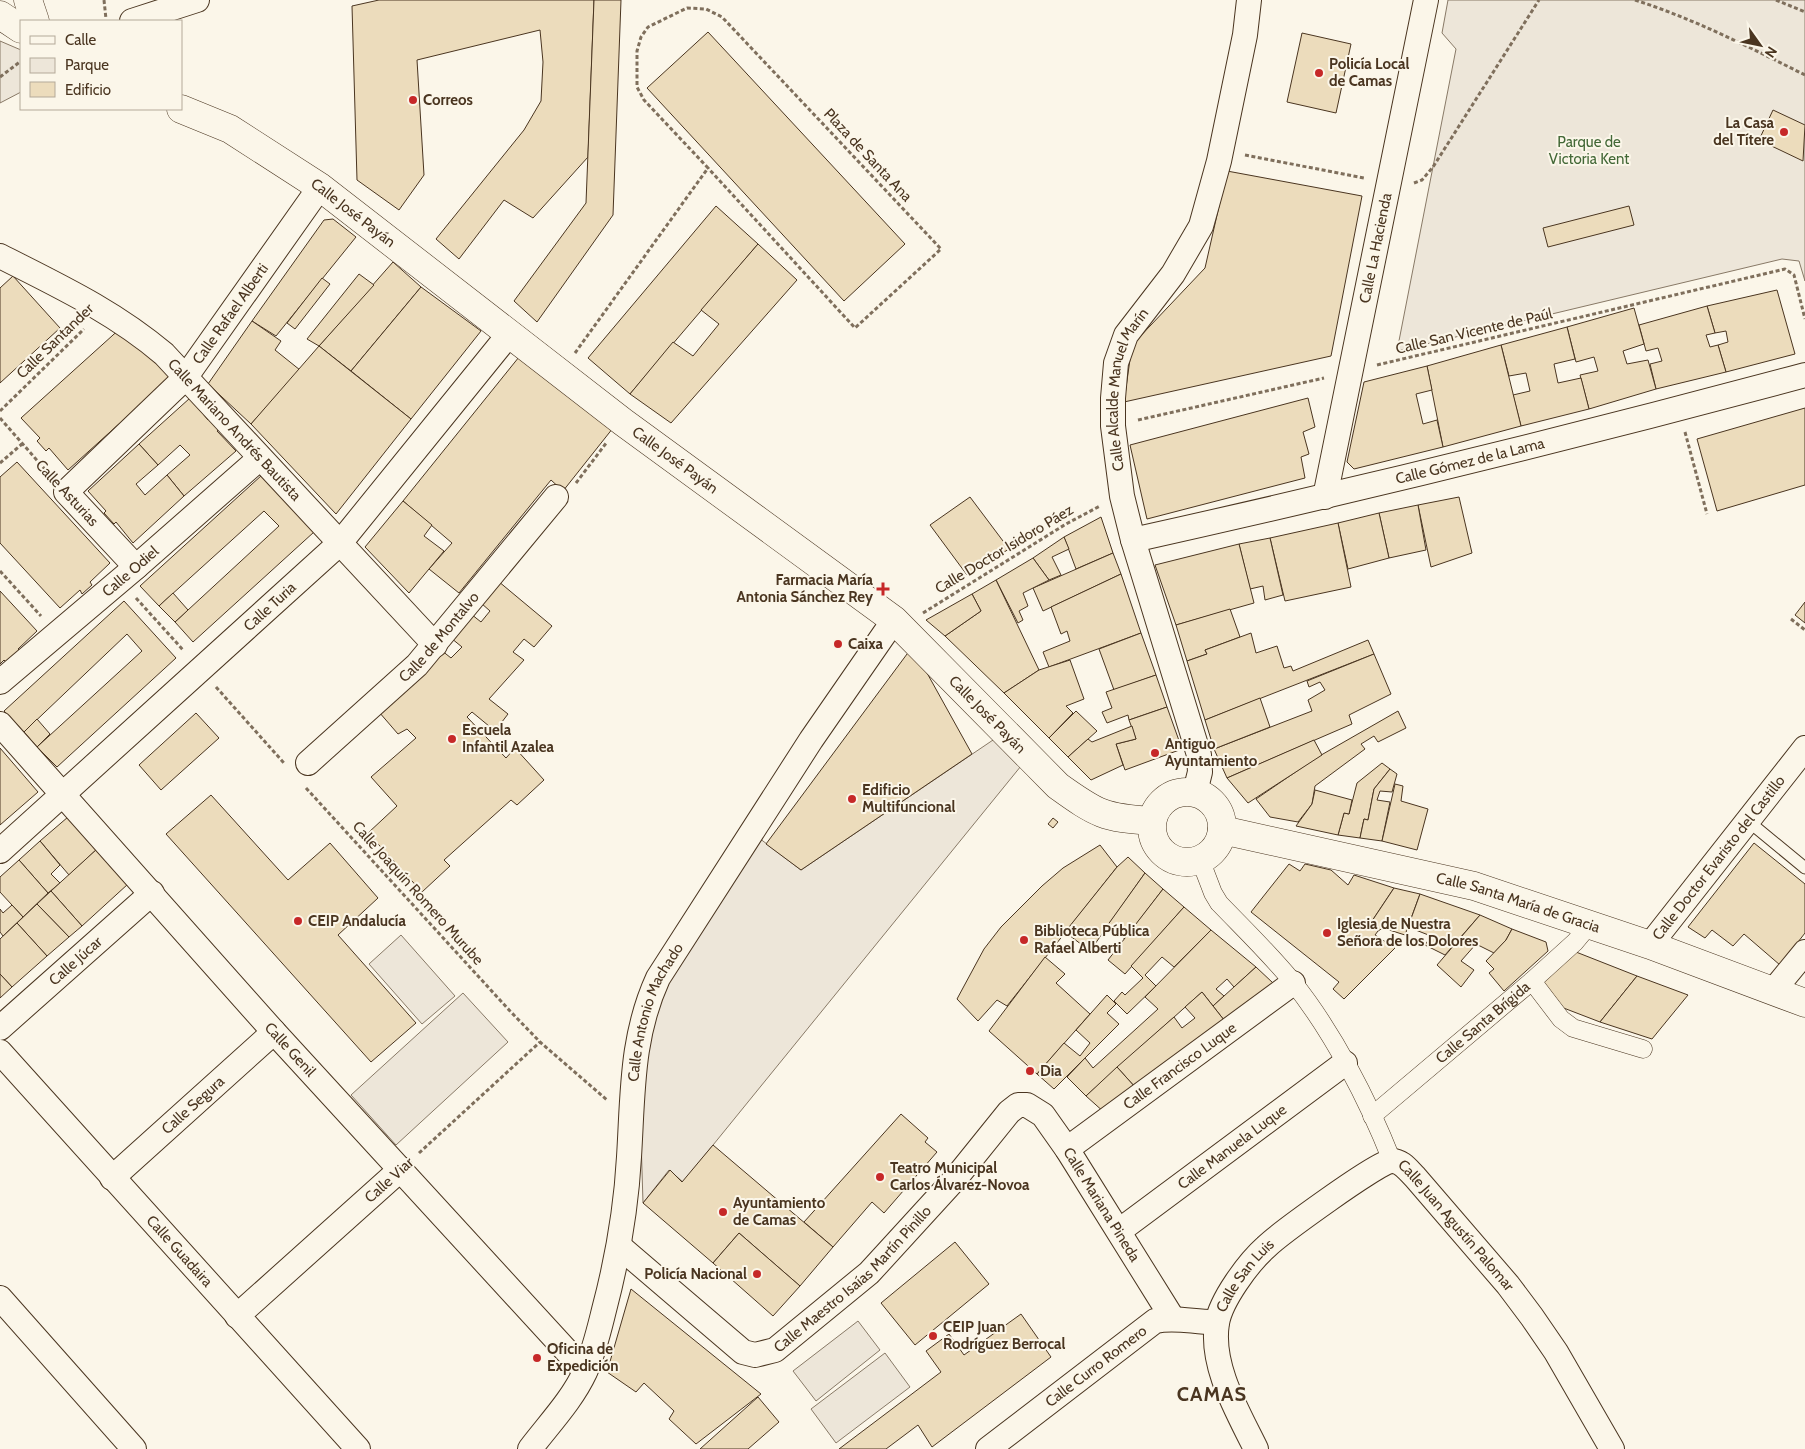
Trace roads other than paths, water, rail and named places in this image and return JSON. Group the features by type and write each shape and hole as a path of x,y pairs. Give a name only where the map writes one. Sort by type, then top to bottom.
{"street":[{"path":"28,0 35,20"},
{"path":"135,20 196,0"},
{"name":"Calle Alcalde Manuel Marín","path":"1196,792 1200,772 1199,754 1133,540 1122,496 1113,426 1116,363 1126,335 1166,285 1194,240 1206,213 1245,34 1249,0"},
{"name":"Calle La Hacienda","path":"1325,497 1426,0"},
{"path":"0,15 20,28"},
{"name":"Calle José Payán","path":"182,109 230,129 320,187 623,422 898,624 1058,786 1089,809 1123,820 1152,822"},
{"name":"Calle Rafael Alberti","path":"66,492 185,378 320,187"},
{"name":"Calle Mariano Andrés Bautista","path":"0,256 104,309 142,335 164,354 435,645"},
{"name":"Calle Turia","path":"0,851 199,668 340,543 510,334"},
{"name":"Calle Gómez de la Lama","path":"1133,540 1325,497 1679,409 1805,375"},
{"name":"Calle Odiel","path":"0,682 128,574 260,458"},
{"name":"Calle Asturias","path":"66,492 128,574"},
{"name":"Calle de Montalvo","path":"299,771 407,674 435,645 556,497"},
{"name":"Calle Antonio Machado","path":"530,1449 568,1400 585,1371 620,1247 627,1190 638,1032 647,1001 658,978 806,748 898,624"},
{"name":"Calle Genil","path":"0,724 274,1032 585,1371"},
{"name":"Calle Doctor Evaristo del Castillo","path":"1650,945 1805,748"},
{"path":"1196,792 1212,802 1218,810 1222,830 1215,848 1200,859 1179,861 1161,851 1152,832 1152,822 1160,804 1167,797 1176,793 1196,792"},
{"name":"Calle Santa María de Gracia","path":"1222,830 1465,883 1650,945 1805,1003"},
{"name":"Calle Juan Agustín Palomar","path":"1200,859 1213,893 1219,903 1293,983 1345,1063 1392,1161 1404,1166 1415,1177 1508,1285 1556,1352 1612,1449"},
{"name":"Calle Júcar","path":"0,1028 152,893"},
{"name":"Calle Santa Brígida","path":"1372,1116 1532,981 1575,942 1590,924"},
{"path":"1773,991 1805,952"},
{"path":"1532,981 1561,1019 1573,1028 1643,1049"},
{"name":"Calle Francisco Luque","path":"1067,1149 1293,983"},
{"name":"Calle Segura","path":"112,1178 274,1032"},
{"name":"Calle Guadaira","path":"0,1052 358,1449"},
{"name":"Calle Manuela Luque","path":"1119,1231 1345,1063"},
{"name":"Calle Mariana Pineda","path":"1018,1106 1027,1105 1036,1109 1067,1149 1173,1319"},
{"name":"Calle Maestro Isaías Martín Pinillo","path":"620,1247 743,1352 756,1355 765,1354 775,1350 820,1315 869,1273 955,1179 1000,1122 1018,1106"},
{"name":"Calle San Luis","path":"1256,1449 1230,1395 1221,1366 1217,1343 1217,1322 1245,1271 1266,1246 1365,1174 1385,1162 1392,1161"},
{"name":"Calle Viar","path":"237,1316 401,1169"},
{"path":"0,1298 134,1449"},
{"name":"Calle Curro Romero","path":"991,1448 1155,1321 1173,1319 1197,1323 1217,1322"}],"lane":[{"path":"1748,821 1805,868"}],"place":[{"name":"Policía Local de Camas","path":"1319,73"},
{"name":"Correos","path":"413,100"},
{"name":"La Casa del Títere","path":"1784,132"},
{"name":"Farmacia María Antonia Sánchez Rey","path":"883,589"},
{"name":"Caixa","path":"838,644"},
{"name":"Escuela Infantil Azalea","path":"452,739"},
{"name":"Antiguo Ayuntamiento","path":"1155,753"},
{"name":"Edificio Multifuncional","path":"852,799"},
{"name":"CEIP Andalucía","path":"298,921"},
{"name":"Iglesia de Nuestra Señora de los Dolores","path":"1327,933"},
{"name":"Biblioteca Pública Rafael Alberti","path":"1024,940"},
{"name":"Dia","path":"1030,1071"},
{"name":"Teatro Municipal Carlos Álvarez-Novoa","path":"880,1177"},
{"name":"Ayuntamiento de Camas","path":"723,1212"},
{"name":"Policía Nacional","path":"757,1274"},
{"name":"CEIP Juan Rodríguez Berrocal","path":"933,1336"},
{"name":"Oficina de Expedición","path":"537,1358"}],"district":[{"name":"CAMAS","path":"1212,1394"}],"park label":[{"name":"Parque de Victoria Kent","path":"1589,150"}]}
